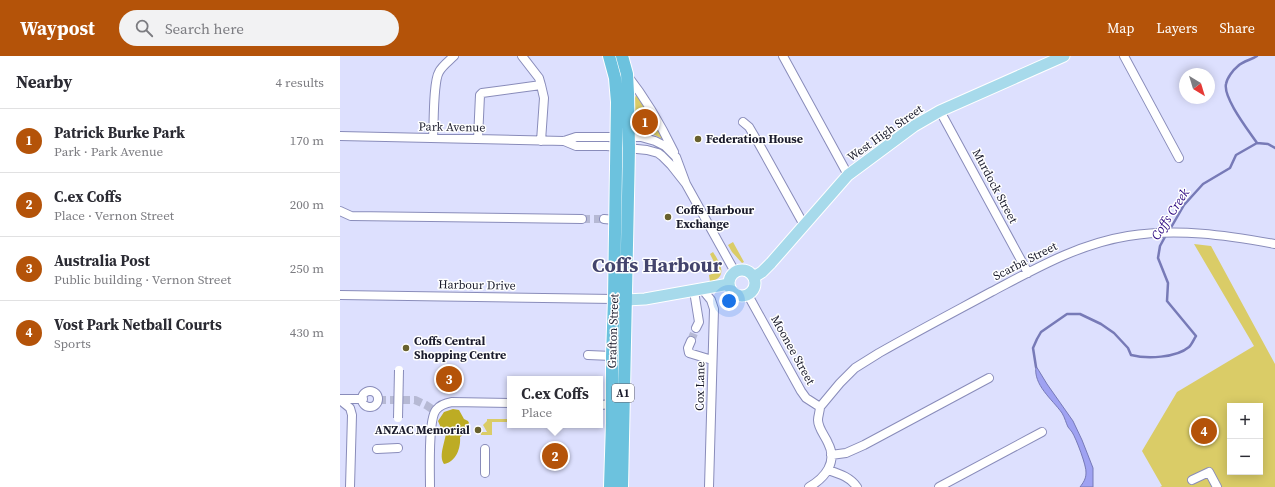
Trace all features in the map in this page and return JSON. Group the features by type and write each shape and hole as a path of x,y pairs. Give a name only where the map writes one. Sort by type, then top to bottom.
{"highway":[{"name":"Grafton Street","path":"609,56 617,90 622,142 620,299 622,487"},
{"name":"Grafton Street","path":"610,487 606,404 620,299 610,220 628,93 627,74 622,56"}],"main road":[{"name":"West High Street","path":"754,277 762,272 771,263 848,175 914,126 940,111 1064,56"},
{"path":"746,271 754,277 754,289 748,295 735,295 732,292 729,284 730,278 735,272 746,271"},
{"path":"620,299 645,299 729,284"}],"street":[{"path":"433,138 436,83 438,73 454,56"},
{"path":"522,56 540,78 544,98 542,140"},
{"path":"783,56 848,175"},
{"path":"1124,56 1179,158"},
{"path":"627,74 654,115 676,157"},
{"path":"478,139 480,95 482,93 541,85"},
{"name":"Murdock Street","path":"940,111 1028,273"},
{"path":"743,122 749,127 754,135 804,225"},
{"name":"Park Avenue","path":"340,136 564,141 576,137 622,142 658,153 672,165 686,184"},
{"name":"Park Avenue","path":"622,142 641,137 665,146 676,157 686,184"},
{"path":"686,184 735,272"},
{"path":"340,210 351,216 582,219"},
{"name":"Scarba Street","path":"820,407 840,383 856,368 879,353 1056,258 1082,248 1107,240 1146,234 1184,232 1207,233 1275,244"},
{"path":"696,328 699,322 698,290"},
{"name":"Cox Lane","path":"698,290 711,300 714,309 709,487"},
{"name":"Harbour Drive","path":"340,295 620,299"},
{"name":"Moonee Street","path":"748,295 801,391 806,398 820,407"},
{"path":"691,341 688,348 689,353 712,360"},
{"path":"588,355 612,356"},
{"path":"398,418 399,370"},
{"path":"831,455 846,453 864,445 989,378"},
{"path":"340,399 363,399"},
{"path":"340,399 350,408 352,415 350,487"},
{"path":"430,487 431,422 435,411 445,404 452,402 507,403"},
{"path":"809,487 821,480 828,470 831,455 830,446 818,420 820,407"},
{"path":"939,487 1042,432"},
{"path":"377,449 398,448"},
{"path":"485,449 485,473"},
{"path":"828,470 847,477 853,481 857,487"},
{"path":"1192,480 1209,472 1217,487"}],"shaded area":[{"path":"636,95 642,100 664,140 651,133 634,131 634,101"},
{"path":"733,242 744,262 742,263 728,245"},
{"path":"1194,244 1211,246 1275,364 1275,487 1160,487 1162,486 1142,451 1177,392 1254,346"},
{"path":"713,252 720,265 721,273 716,280 710,282 709,275 715,273 717,268 710,254"},
{"path":"453,409 459,410 464,419 469,423 465,433 460,437 460,446 457,454 452,460 444,464 442,460 442,452 446,431 441,428 438,421 444,412"},
{"path":"487,419 507,419 507,422 492,422 492,435 481,435 481,432 487,432 483,425"}],"water":[{"path":"1036,366 1073,421 1082,440 1093,468 1093,487 1080,487 1085,479 1086,473 1081,452 1062,413 1040,386 1037,379"}],"waterway":[{"path":"1257,56 1242,63 1236,68 1232,72 1226,84 1226,90 1232,106 1257,143"},
{"name":"Coffs Creek","path":"1169,231 1184,205 1203,184 1230,168 1236,155 1257,143 1268,144 1275,148"},
{"name":"Coffs Creek","path":"1036,367 1033,348 1041,332 1067,314 1080,314 1101,324 1114,333 1128,348 1131,355 1161,357 1183,351 1189,347 1196,336 1167,301 1168,283 1158,258 1160,246 1166,235"}],"tunnel":[{"path":"582,219 604,219"},
{"path":"691,341 696,328"},
{"path":"378,400 415,400 435,411"}],"place":[{"name":"Patrick Burke Park","path":"645,122"},
{"name":"Federation House","path":"698,139"},
{"name":"Coffs Harbour Exchange","path":"668,217"},
{"name":"Coffs Central Shopping Centre","path":"406,348"},
{"name":"Australia Post","path":"449,379"},
{"name":"ANZAC Memorial","path":"478,430"},
{"name":"Vost Park Netball Courts","path":"1204,431"},
{"name":"C.ex Coffs","path":"555,456"}],"district":[{"name":"Coffs Harbour","path":"657,265"}]}
